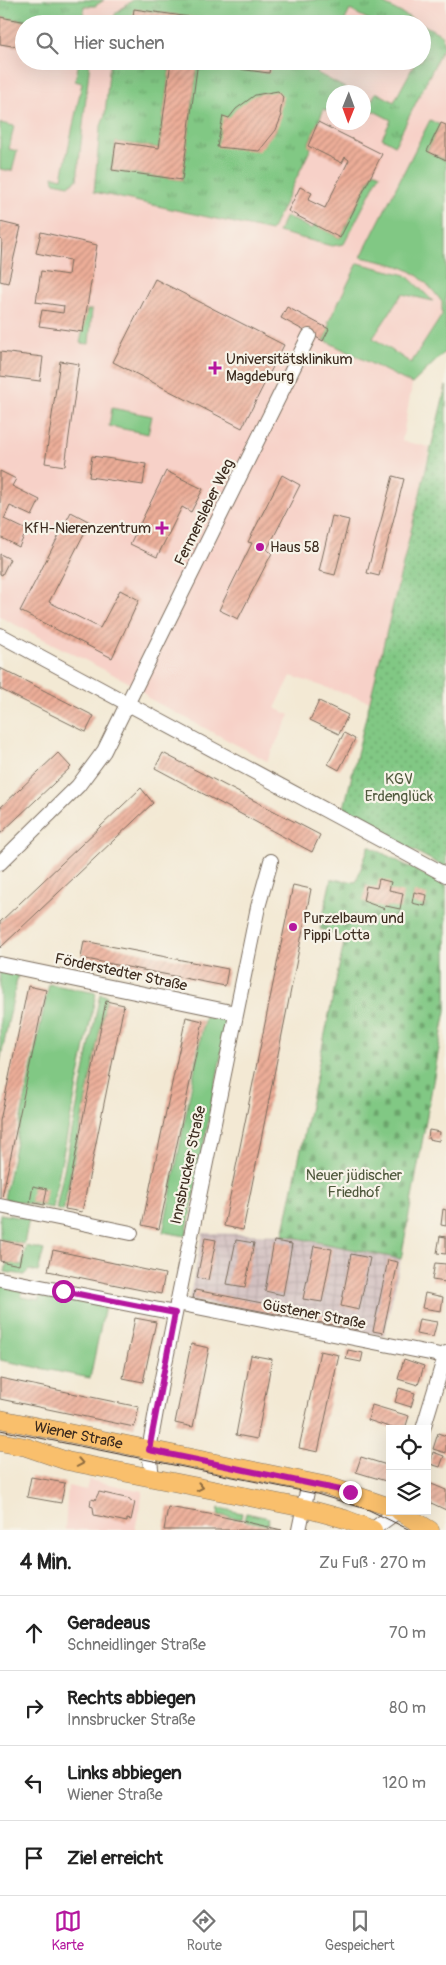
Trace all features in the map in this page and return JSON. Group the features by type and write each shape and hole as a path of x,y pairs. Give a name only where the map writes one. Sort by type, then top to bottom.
{"main road":[{"name":"Wiener Straße","path":"0,1419 309,1482 350,1492 386,1506"},
{"name":"Wiener Straße","path":"0,1442 67,1461 304,1508 345,1519 373,1530"},
{"path":"406,1515 430,1530"}],"street":[{"name":"Fermersleber Weg","path":"0,863 83,781 104,751 126,702 309,336"},
{"path":"0,635 446,875"},
{"name":"Innsbrucker Straße","path":"152,1478 149,1450 176,1308 258,907 271,862"},
{"name":"Förderstedter Straße","path":"0,964 236,1013"},
{"path":"0,1206 131,1233"},
{"name":"Güstener Straße","path":"0,1279 176,1308 445,1362"},
{"path":"424,1425 445,1362"},
{"path":"299,1530 309,1482"},
{"path":"373,1530 394,1515"}],"shaded area":[{"name":"Universitätsklinikum Magdeburg","path":"0,0 446,0 446,351 412,385 402,441 430,447 371,702 291,676 275,708 290,715 267,761 148,698 140,688 0,617"},
{"path":"203,1233 283,1235 401,1259 384,1336 189,1300"},
{"path":"89,1480 143,1491 135,1530 65,1530 68,1486 86,1490"}],"green space":[{"path":"0,0 104,0 95,6 84,6 83,15 15,15 15,20 0,17"},
{"path":"133,0 377,0 405,15 360,15 350,10 348,15 173,15 135,10 134,15 115,15"},
{"path":"431,29 442,35 444,46 395,145 382,138 391,120 371,110 371,102 376,92 394,102 411,70 431,70"},
{"path":"77,70 89,70 77,180 69,185 54,182 53,176 62,178 82,83 75,81"},
{"path":"109,70 170,70 159,148 116,142 112,170 182,180 197,70 249,70 269,73 270,70 318,70 317,73 340,85 326,85 326,110 324,109 308,145 311,148 271,231 94,192 100,129 105,115"},
{"path":"430,120 440,125 427,151 446,161 446,351 412,384 324,340 330,324 328,323 358,263 406,275 433,301 402,294 373,338 411,363 442,315 442,302 424,281 415,274 398,266 361,257"},
{"path":"0,123 14,126 9,149 17,151 12,171 0,169"},
{"path":"374,171 380,174 344,244 332,246 278,232 286,216 312,229 315,225 340,238"},
{"path":"87,310 92,310 89,344 80,343"},
{"name":"KGV Erdenglück","path":"446,386 446,868 343,812"},
{"path":"112,408 152,416 148,434 109,426"},
{"name":"Neuer jüdischer Friedhof","path":"369,846 446,886 446,1010 401,1259 283,1235 345,938 320,929 331,879 356,882"},
{"path":"0,970 18,974 0,1062"},
{"path":"49,984 96,993 52,1208 4,1199"},
{"path":"100,994 107,996 63,1211 56,1209"},
{"path":"205,1016 228,1020 186,1236 163,1232"},
{"path":"0,1214 29,1219 24,1244 0,1239"},
{"path":"26,1246 44,1250 38,1272 29,1270 24,1275 5,1272 7,1262 22,1265"},
{"path":"0,1284 22,1289 21,1297 39,1300 40,1293 105,1306 90,1378 0,1360"},
{"path":"219,1508 242,1513 241,1519 218,1515"},
{"path":"246,1513 269,1518 267,1525 244,1520"}],"building":[{"path":"134,9 176,15 133,15"},
{"path":"0,17 15,20 15,46 0,44"},
{"path":"170,70 197,70 182,180 112,170 116,142 159,148"},
{"path":"246,70 270,70 269,73"},
{"path":"278,91 283,97 280,114 282,115 276,130 259,151 217,147 223,116 229,118 236,109 255,95"},
{"path":"318,122 326,126 326,130 334,130 382,154 340,238 288,211 300,187 312,193 308,200 325,208 349,160 345,157 342,163 308,146"},
{"path":"441,123 446,125 446,160 427,151"},
{"path":"0,222 21,227 8,283 0,281 2,240 0,239"},
{"path":"41,232 97,245 83,332 39,326 42,310 63,313 64,306 36,302 41,271 68,275 70,260 36,253"},
{"path":"155,279 284,345 242,428 113,362"},
{"path":"287,307 329,329 323,341 281,318"},
{"path":"0,352 43,357 40,381 0,376"},
{"path":"60,361 79,364 65,466 45,463"},
{"path":"92,456 146,464 143,485 89,477"},
{"path":"0,471 16,479 12,486 40,500 32,516 10,506 4,519 27,530 19,547 0,537"},
{"path":"166,471 203,489 191,512 182,507 157,557 130,544"},
{"name":"Haus 58","path":"282,475 300,485 267,550 272,553 238,619 219,610 252,543 248,542"},
{"path":"393,476 404,479 379,576 367,573"},
{"path":"71,512 90,522 49,602 100,628 120,590 139,600 112,658 20,611"},
{"path":"332,516 349,520 335,575 319,571"},
{"path":"0,554 10,559 2,575 0,574"},
{"path":"0,668 94,716 86,732 0,689"},
{"path":"319,701 348,715 339,734 310,720"},
{"path":"344,733 355,739 339,770 328,764"},
{"path":"58,753 71,767 0,834 0,808"},
{"path":"163,753 320,835 312,852 155,768"},
{"path":"141,788 153,803 0,948 0,922"},
{"path":"379,879 391,882 389,890 403,893 400,909 386,906 385,909 363,901 366,886 377,888"},
{"path":"293,885 311,889 243,1230 224,1226"},
{"path":"414,892 427,895 425,906 412,903"},
{"path":"84,941 228,969 225,986 81,958"},
{"path":"28,986 46,990 2,1197 0,1197 0,1121"},
{"path":"106,1001 124,1005 82,1212 65,1209"},
{"path":"186,1017 203,1021 159,1229 142,1225"},
{"path":"429,1130 440,1132 439,1141 428,1139"},
{"path":"33,1186 47,1189 44,1205 30,1202"},
{"path":"443,1209 446,1210 446,1226 441,1225"},
{"path":"440,1236 446,1237 446,1254 437,1253"},
{"path":"205,1238 216,1240 208,1280 197,1278"},
{"path":"0,1240 23,1245 19,1265 0,1261"},
{"path":"236,1240 254,1243 245,1287 227,1284"},
{"path":"274,1241 292,1244 283,1295 265,1291"},
{"path":"314,1246 332,1249 322,1302 303,1299"},
{"path":"53,1250 165,1274 161,1294 48,1271"},
{"path":"351,1254 370,1258 359,1310 341,1306"},
{"path":"388,1260 398,1262 383,1333 373,1331"},
{"path":"435,1263 446,1264 446,1282 432,1280"},
{"path":"195,1290 360,1322 359,1330 193,1298"},
{"path":"425,1293 443,1297 441,1311 422,1308"},
{"path":"135,1318 156,1322 143,1382 123,1378"},
{"path":"419,1319 437,1322 433,1337 416,1334"},
{"path":"191,1344 209,1348 193,1427 175,1423"},
{"path":"348,1350 363,1353 361,1362 346,1359"},
{"path":"320,1351 339,1355 318,1452 299,1448"},
{"path":"251,1355 272,1359 257,1439 236,1435"},
{"path":"404,1359 424,1366 418,1385 398,1379"},
{"path":"0,1378 139,1407 134,1427 0,1399"},
{"path":"399,1388 415,1393 411,1407 395,1402"},
{"path":"372,1405 409,1416 406,1425 386,1426 368,1420"},
{"path":"438,1433 446,1436 446,1453 433,1449"},
{"path":"433,1452 444,1456 440,1467 431,1464"},
{"path":"361,1457 386,1465 386,1481 356,1472"},
{"path":"31,1477 65,1483 61,1503 27,1497"},
{"path":"431,1484 446,1490 446,1510 431,1503"},
{"path":"99,1492 130,1499 130,1501 135,1502 131,1520 127,1519 127,1522 94,1515 93,1507 90,1506 91,1499 95,1500"},
{"path":"168,1507 215,1515 282,1530 164,1530"}],"tram line":[{"path":"0,1430 317,1494 369,1510 410,1530"}],"place":[{"name":"Universitätsklinikum Magdeburg","path":"215,368"},
{"name":"KfH-Nierenzentrum","path":"162,528"},
{"name":"Haus 58","path":"260,547"},
{"name":"Purzelbaum und Pippi Lotta","path":"293,927"}],"route":[{"path":"63,1291 175,1313 149,1450 350,1492"}]}
